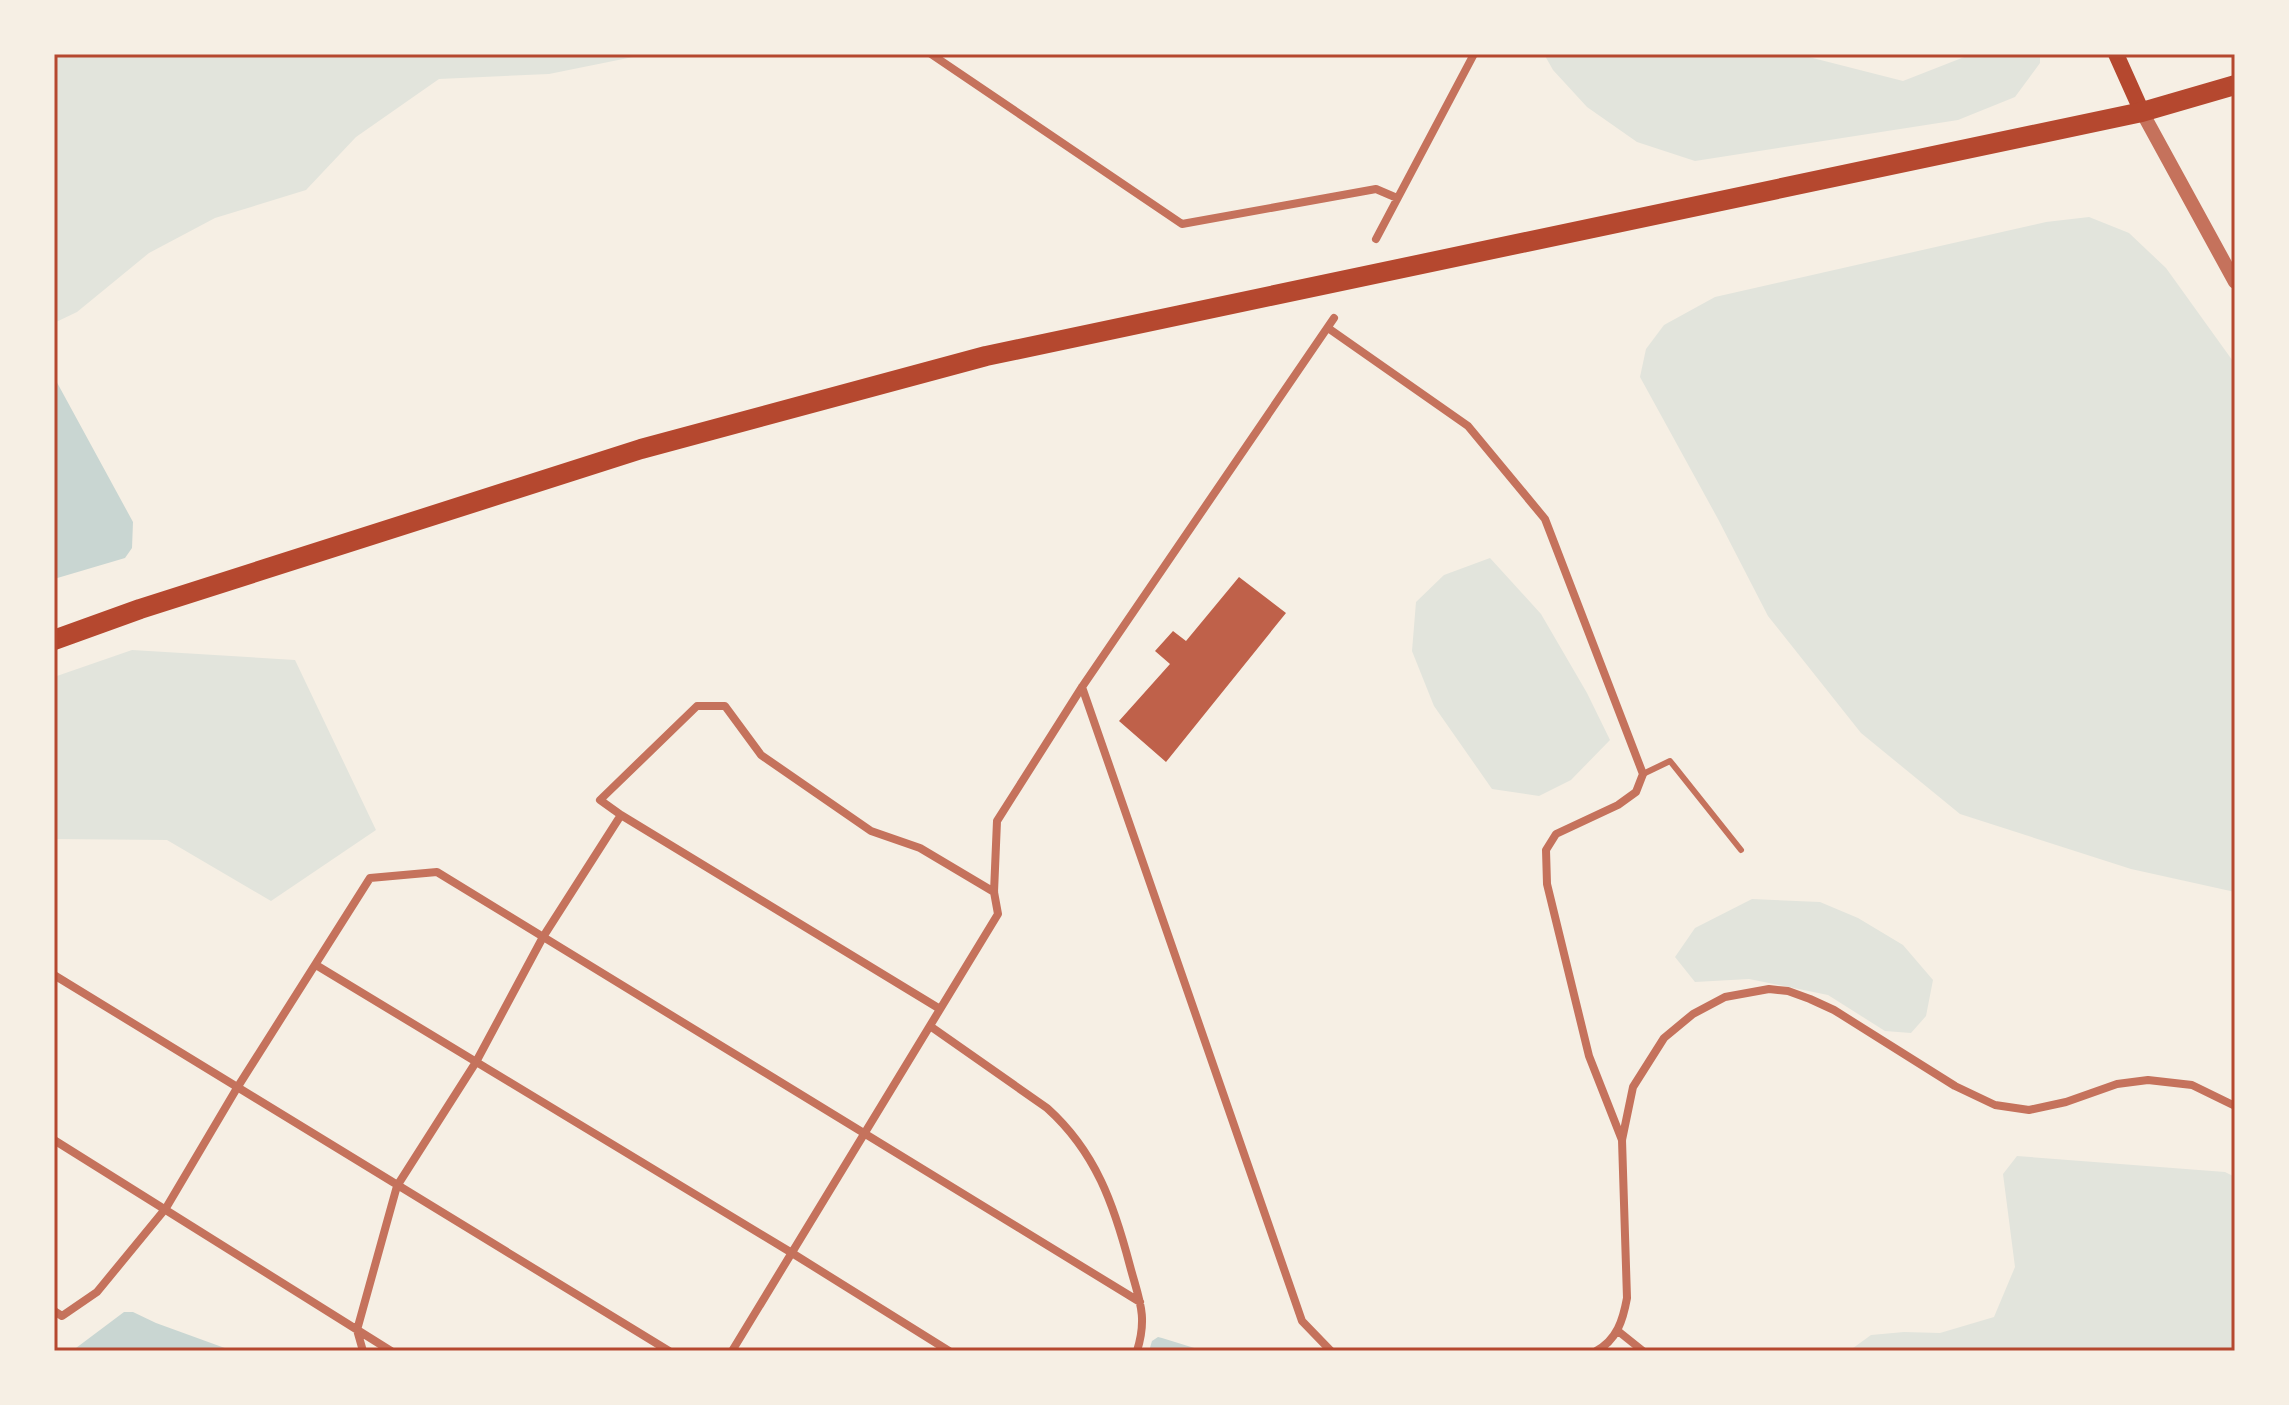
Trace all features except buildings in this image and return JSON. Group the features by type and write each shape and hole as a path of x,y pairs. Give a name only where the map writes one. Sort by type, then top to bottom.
{"highway":[{"path":"54,640 140,609 641,449 986,356 2142,112 2235,85"}],"main road":[{"path":"2116,54 2142,112"}],"street":[{"path":"931,54 1182,224 1376,189 1397,198"},
{"path":"1376,239 1474,54"},
{"path":"2142,112 2235,282"},
{"path":"732,1351 998,914 994,892 997,821 1082,687 1334,318"},
{"path":"1328,328 1468,426 1545,519 1643,774 1636,792 1618,805 1556,834 1546,850 1547,884 1589,1056 1622,1140"},
{"path":"1082,687 1302,1321 1331,1351"},
{"path":"940,1009 600,800 697,706 725,706 761,755 859,823 871,831 920,848 994,892"},
{"path":"363,1351 357,1330 397,1186 476,1062 543,937 621,815"},
{"path":"54,1311 62,1316 97,1292 166,1208 237,1088 370,878 437,872 1140,1302"},
{"path":"316,965 949,1351"},
{"path":"54,975 669,1351"},
{"path":"1596,1351 1618,1331 1627,1298 1622,1140 1633,1087 1664,1038 1693,1014 1725,997 1769,989 1788,991 1834,1010 1955,1086 1995,1105 2029,1110 2066,1102 2117,1084 2148,1080 2192,1085 2235,1106"},
{"path":"930,1026 1047,1108 1075,1137 1113,1206 1144,1320 1137,1351"},
{"path":"54,1140 391,1351"},
{"path":"1618,1331 1643,1351"}],"lane":[{"path":"1643,774 1670,761 1741,850"}],"shaded area":[{"path":"54,54 639,54 549,74 439,79 356,137 306,190 215,218 149,253 77,312 54,323"},
{"path":"1544,54 1797,54 1903,81 1972,54 2040,54 2040,63 2015,97 1958,120 1695,161 1637,142 1587,107 1553,70"},
{"path":"2089,217 2129,233 2166,268 2235,364 2235,892 2131,869 1960,814 1861,733 1768,616 1640,377 1646,349 1664,325 1715,297 2046,222"},
{"path":"54,377 133,522 132,548 125,558 54,579"},
{"path":"1490,558 1541,614 1587,693 1610,740 1571,780 1539,796 1492,789 1434,706 1412,651 1416,602 1444,575"},
{"path":"132,650 295,660 376,830 271,901 167,840 54,839 54,677"},
{"path":"1752,899 1820,902 1858,918 1903,945 1933,980 1926,1016 1911,1033 1885,1031 1828,995 1749,979 1695,982 1675,957 1695,928"},
{"path":"2017,1156 2225,1172 2235,1177 2235,1351 1849,1351 1871,1335 1940,1333 1994,1317 2015,1267 2003,1174"},
{"path":"124,1312 133,1312 233,1351 72,1351"},
{"path":"1158,1337 1204,1351 1149,1351 1152,1341"}]}
